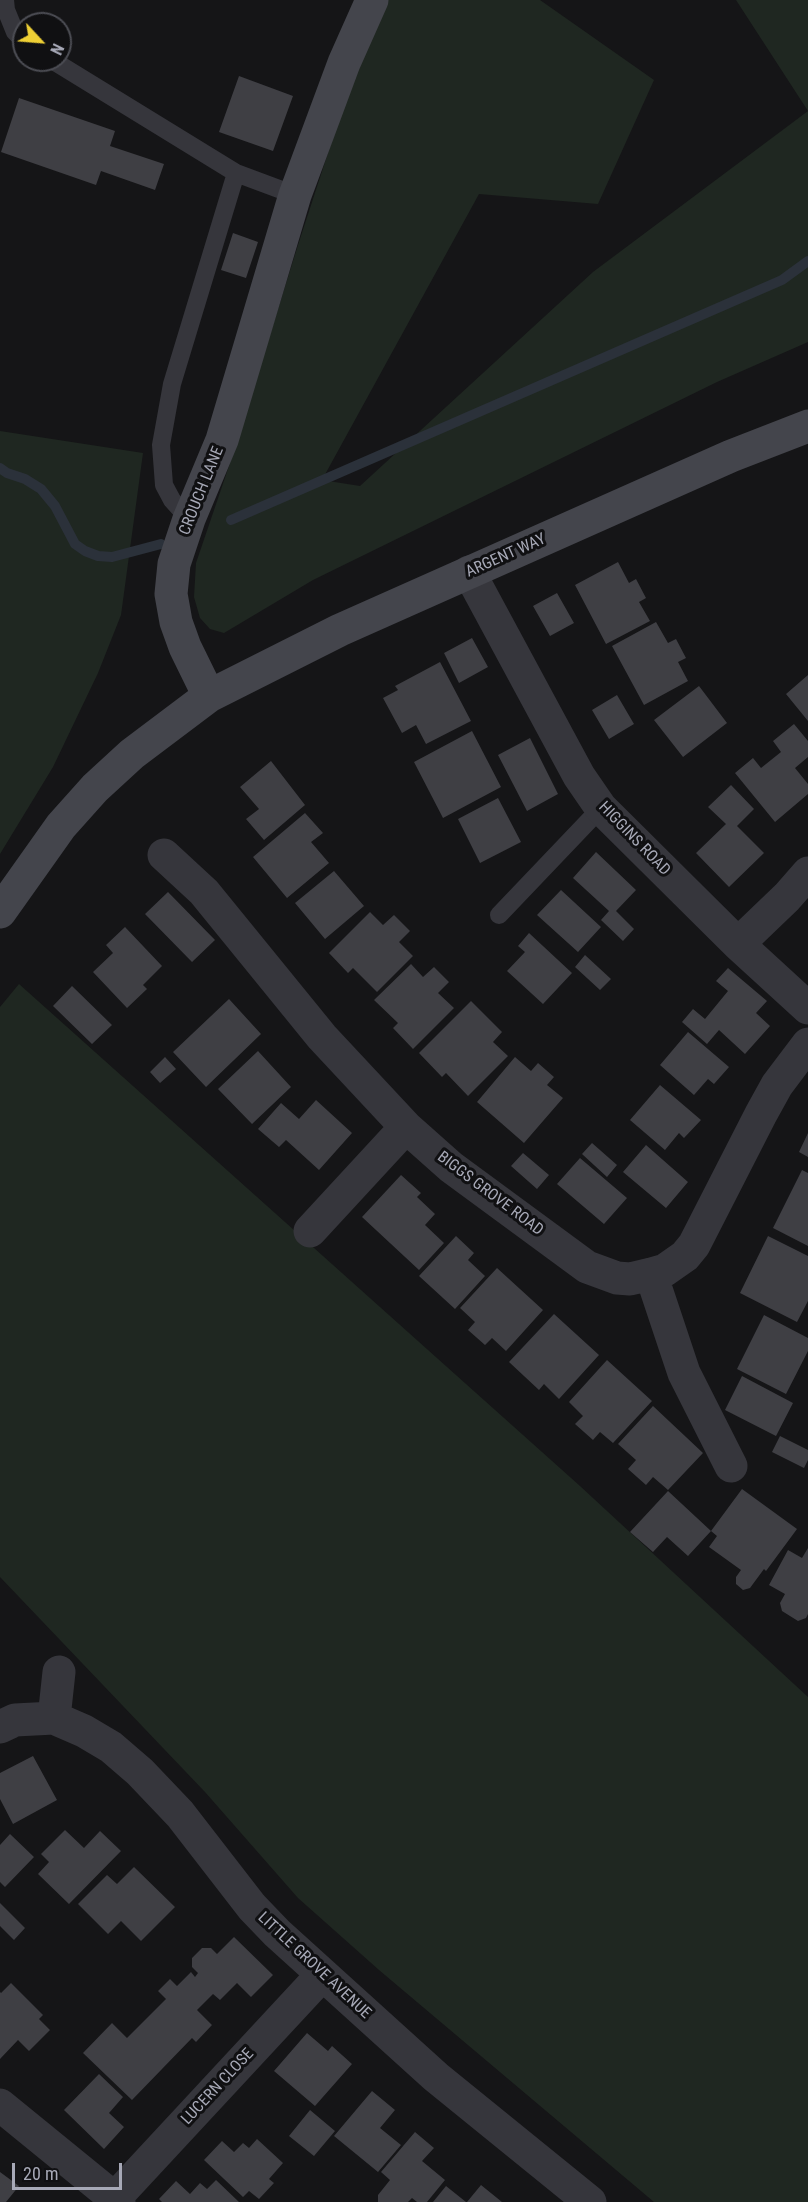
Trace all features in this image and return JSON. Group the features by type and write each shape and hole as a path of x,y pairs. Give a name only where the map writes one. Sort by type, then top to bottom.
{"street":[{"name":"CROUCH LANE","path":"209,696 184,647 176,622 171,594 174,564 189,519 222,440 295,195 344,63 372,0"},
{"name":"ARGENT WAY","path":"209,696 340,630 731,456 808,426"},
{"name":"HIGGINS ROAD","path":"469,572 579,776 602,808 738,944 808,1008"},
{"path":"0,912 61,826 96,788 132,754 209,696"},
{"name":"BIGGS GROVE ROAD","path":"164,855 204,892 322,1037 405,1127 451,1167 587,1267 617,1278 630,1279 651,1274 676,1263 694,1245 777,1085 808,1044"},
{"path":"738,944 787,897 808,873"},
{"path":"310,1231 405,1127"},
{"path":"651,1274 684,1373 731,1466"},
{"path":"54,1718 59,1672"},
{"name":"LITTLE GROVE AVENUE","path":"0,1727 15,1720 54,1718 84,1731 111,1747 140,1772 180,1814 252,1907 322,1975 436,2077 590,2202"},
{"name":"LUCERN CLOSE","path":"0,2105 117,2200 322,1975"}],"lane":[{"path":"5,0 12,25"},
{"path":"72,72 236,173 295,195"},
{"path":"189,519 172,501 164,485 161,445 171,384 236,173"},
{"path":"499,915 602,808"}],"shaded area":[{"path":"383,0 540,0 654,80 598,204 479,194 322,480 360,486 593,272 808,111 808,342 717,382 313,580 224,633 210,629 200,618 194,597 196,563 356,67"},
{"path":"736,0 808,0 808,111"},
{"path":"0,431 143,453 121,615 98,673 53,767 0,854"},
{"path":"19,984 580,1486 808,1697 808,2202 654,2202 379,1970 298,1898 205,1792 0,1577 0,1007"}],"building":[{"path":"239,76 293,96 273,151 219,132"},
{"path":"19,98 115,131 110,146 164,164 155,190 101,171 96,185 1,152"},
{"path":"233,233 258,242 246,278 221,270"},
{"path":"618,562 629,583 636,579 646,598 639,602 650,621 606,644 575,585"},
{"path":"557,593 574,623 550,636 533,606"},
{"path":"656,622 668,643 676,639 686,658 678,662 688,681 644,705 612,646"},
{"path":"472,638 488,667 459,683 444,653"},
{"path":"440,662 471,721 426,744 416,725 402,733 383,698 398,690 395,686"},
{"path":"808,675 808,721 786,694"},
{"path":"699,686 727,723 683,757 654,720"},
{"path":"617,695 634,724 609,739 592,710"},
{"path":"794,724 808,741 808,757 795,768 808,784 808,794 775,822 735,773 753,758 761,768 781,752 773,741"},
{"path":"472,731 501,787 443,818 414,762"},
{"path":"530,738 558,794 527,811 498,755"},
{"path":"271,761 305,805 264,840 246,819 259,809 240,787"},
{"path":"731,785 754,809 737,826 764,853 729,887 696,853 726,824 708,807"},
{"path":"498,798 521,842 480,863 458,819"},
{"path":"305,813 323,833 311,842 329,863 287,898 253,857"},
{"path":"596,852 636,890 616,911 634,929 623,941 601,920 609,911 573,878"},
{"path":"334,871 364,906 325,939 295,903"},
{"path":"561,890 601,927 578,952 537,915"},
{"path":"168,892 215,940 192,962 145,914"},
{"path":"370,912 383,925 394,915 410,931 399,942 413,956 377,992 353,968 348,973 329,953"},
{"path":"125,927 162,966 143,985 147,989 127,1008 93,972 113,953 106,945"},
{"path":"529,933 572,973 543,1004 507,971 525,952 518,946"},
{"path":"585,955 611,979 600,990 575,967"},
{"path":"411,964 423,977 434,967 449,982 438,993 454,1008 413,1049 393,1028 398,1023 374,1000"},
{"path":"728,968 767,1001 756,1013 770,1026 745,1054 719,1030 707,1044 682,1022 693,1009 705,1019 728,991 716,981"},
{"path":"72,986 112,1025 92,1044 53,1006"},
{"path":"229,999 261,1034 206,1087 173,1052"},
{"path":"471,1001 502,1032 493,1042 508,1056 468,1096 446,1073 442,1077 419,1053"},
{"path":"688,1032 729,1067 714,1084 708,1079 694,1095 660,1065"},
{"path":"258,1051 291,1087 252,1124 218,1089"},
{"path":"165,1057 176,1069 160,1083 150,1072"},
{"path":"515,1057 531,1071 538,1063 554,1077 547,1085 563,1098 524,1143 477,1102"},
{"path":"660,1085 701,1120 684,1138 679,1133 665,1150 630,1120"},
{"path":"316,1100 352,1133 319,1170 286,1140 279,1147 258,1129 281,1103 299,1119"},
{"path":"808,1133 808,1157 799,1152"},
{"path":"592,1143 617,1165 607,1177 582,1154"},
{"path":"646,1145 688,1182 666,1208 623,1172"},
{"path":"523,1153 549,1175 537,1189 511,1166"},
{"path":"580,1158 627,1198 604,1224 557,1184"},
{"path":"802,1170 808,1173 808,1246 773,1228"},
{"path":"401,1175 421,1193 417,1197 435,1214 425,1225 444,1243 419,1270 362,1217"},
{"path":"456,1236 474,1253 468,1260 485,1276 455,1309 419,1276"},
{"path":"768,1236 808,1256 808,1301 797,1322 740,1293"},
{"path":"497,1268 543,1310 506,1351 492,1338 485,1345 468,1330 475,1322 460,1308"},
{"path":"554,1314 599,1355 559,1399 544,1384 539,1390 509,1362"},
{"path":"764,1315 808,1338 808,1351 786,1394 737,1369"},
{"path":"607,1360 652,1401 613,1443 600,1432 593,1440 575,1424 583,1416 569,1402"},
{"path":"742,1376 793,1403 776,1436 725,1410"},
{"path":"653,1406 703,1453 668,1490 653,1477 646,1485 628,1469 636,1460 618,1444"},
{"path":"780,1436 808,1450 808,1460 804,1468 772,1452"},
{"path":"742,1489 797,1529 766,1571 764,1569 750,1588 743,1590 736,1584 736,1577 741,1570 709,1547 717,1536 711,1531"},
{"path":"668,1491 711,1531 688,1556 667,1537 653,1552 630,1532"},
{"path":"808,1548 808,1614 806,1618 798,1621 782,1611 780,1603 785,1594 769,1585 788,1550 802,1558"},
{"path":"33,1756 57,1800 13,1824 0,1799 0,1773"},
{"path":"65,1830 84,1848 100,1831 121,1851 69,1904 38,1874 49,1862 41,1854"},
{"path":"10,1834 34,1857 5,1887 0,1882 0,1845"},
{"path":"134,1867 175,1907 141,1941 121,1921 108,1934 78,1904 107,1875 117,1884"},
{"path":"0,1903 25,1928 14,1940 0,1926"},
{"path":"234,1937 273,1975 251,1997 237,1983 220,2000 213,1994 197,2010 212,2025 196,2042 192,2038 132,2100 83,2053 112,2023 127,2038 166,1999 158,1991 170,1979 177,1986 191,1972 195,1977 198,1973 192,1967 192,1958 202,1948 211,1948 217,1954"},
{"path":"11,1983 43,2015 39,2019 50,2030 29,2051 18,2040 0,2059 0,1992"},
{"path":"307,2033 328,2051 332,2046 352,2064 315,2106 274,2071"},
{"path":"99,2074 123,2097 109,2113 124,2127 104,2149 64,2110"},
{"path":"372,2091 395,2110 380,2128 401,2145 378,2172 334,2136"},
{"path":"310,2110 335,2131 314,2156 289,2136"},
{"path":"415,2132 434,2148 422,2161 445,2180 427,2202 417,2202 412,2198 408,2202 378,2202 378,2195 390,2180 381,2172"},
{"path":"257,2139 283,2163 269,2179 274,2183 259,2199 249,2191 243,2197 204,2160 222,2141 234,2152 243,2143 249,2148"},
{"path":"0,2172 19,2186 6,2202 0,2202"},
{"path":"216,2180 239,2202 162,2202 159,2199 176,2181 190,2194 200,2183 207,2189"},
{"path":"481,2185 502,2202 467,2202"},
{"path":"446,2186 466,2202 433,2202"}],"waterway":[{"path":"231,520 782,280 808,261"},
{"path":"0,468 41,489 55,506 75,544 85,551 98,556 112,557 161,544"}]}
